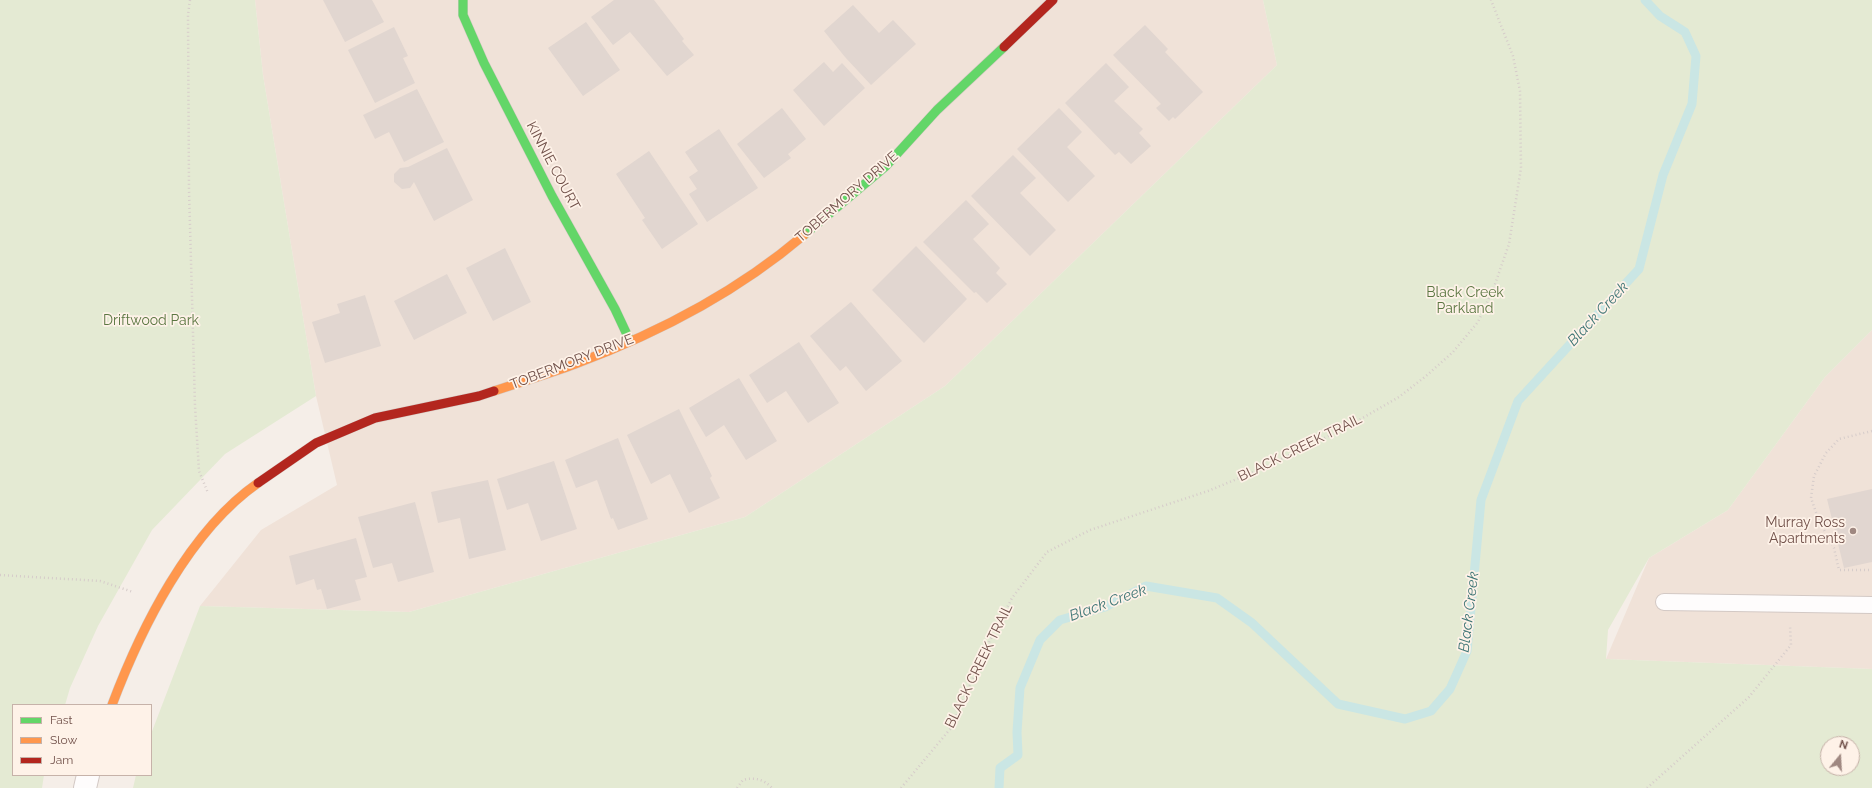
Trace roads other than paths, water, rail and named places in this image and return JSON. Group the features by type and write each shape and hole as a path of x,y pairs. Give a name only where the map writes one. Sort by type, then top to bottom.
{"street":[{"name":"KINNIE COURT","path":"464,0 463,15 484,63 552,196 615,309 630,341"},
{"name":"TOBERMORY DRIVE","path":"112,704 121,681 158,601 191,552 222,515 251,488 316,443 375,418 479,396 575,364 630,341 723,293 783,253 886,166 937,110 1053,0"},
{"path":"85,788 88,776"}],"lane":[{"path":"1664,602 1872,605"}],"waterway":[{"name":"Black Creek","path":"999,788 1000,768 1018,755 1017,732 1020,688 1040,640 1060,620 1105,607 1146,586 1217,598 1252,623 1338,704 1405,719 1431,711 1450,689 1467,651 1481,500 1518,401 1639,269 1663,175 1692,104 1696,56 1685,32 1660,16 1645,0"}],"place":[{"name":"Murray Ross Apartments","path":"1853,531"}],"park label":[{"name":"Black Creek Parkland","path":"1465,302"},
{"name":"Driftwood Park","path":"151,321"}]}
